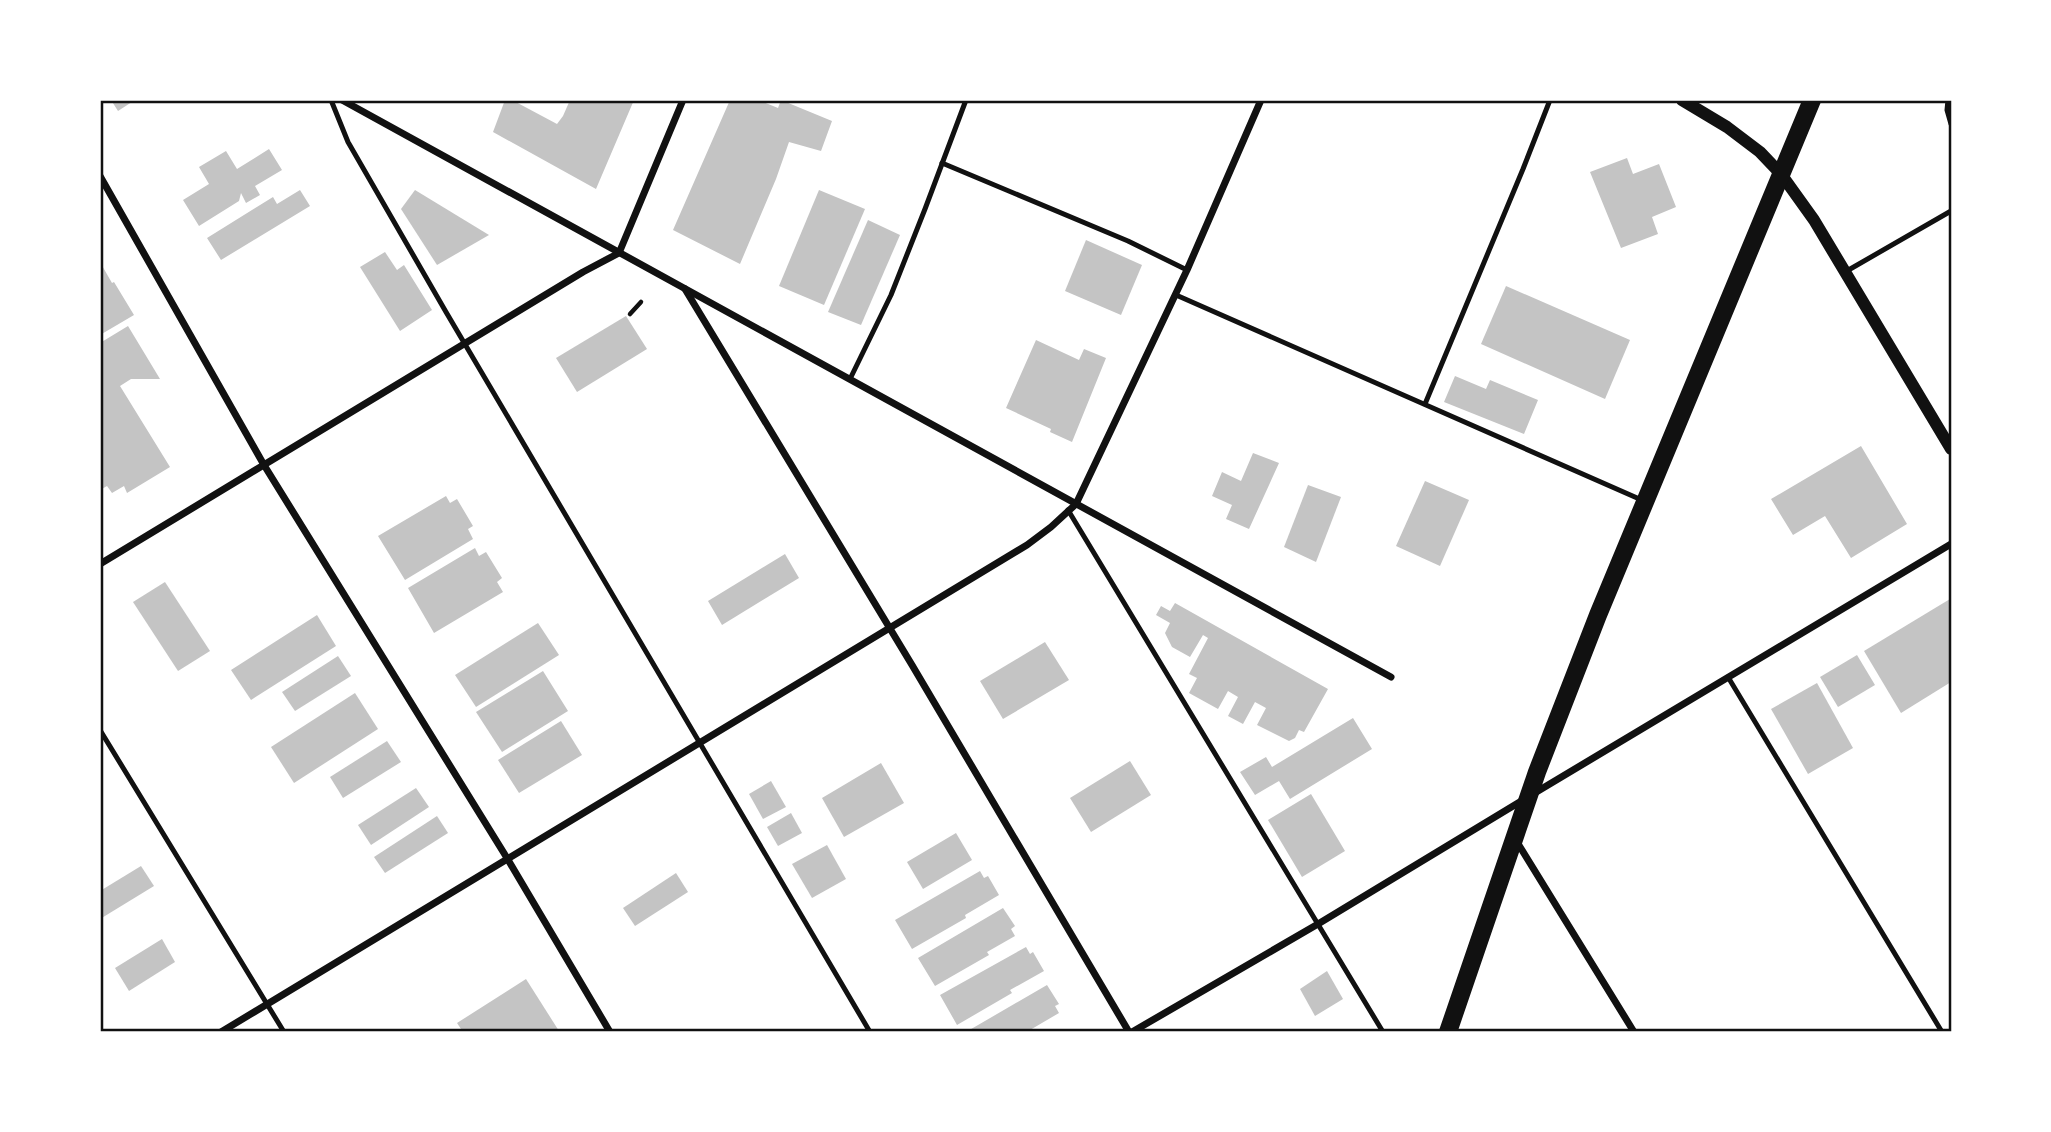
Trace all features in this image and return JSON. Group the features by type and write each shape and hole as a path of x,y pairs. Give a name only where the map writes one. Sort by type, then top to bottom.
{"main road":[{"path":"1448,1032 1537,772 1598,615 1812,100"}],"street":[{"path":"342,100 1391,677"},
{"path":"100,564 583,272 620,253 683,100"},
{"path":"221,1032 890,629 1027,545 1051,527 1076,504 1176,295 1261,100"},
{"path":"1682,100 1727,127 1760,152 1797,194 1951,449"},
{"path":"100,176 264,465 507,858 610,1032"},
{"path":"685,289 1131,1032 1318,924 1951,544"},
{"path":"1515,839 1634,1032"}],"lane":[{"path":"331,100 348,142 870,1032"},
{"path":"850,379 891,295 966,100"},
{"path":"1425,404 1550,100"},
{"path":"1948,100 1947,110 1951,124"},
{"path":"942,163 1128,241 1187,270"},
{"path":"1845,272 1951,211"},
{"path":"1176,295 1644,502"},
{"path":"1068,510 1383,1032"},
{"path":"1728,677 1942,1032"},
{"path":"100,730 284,1032"}],"path":[{"path":"630,314 641,302"}],"building":[{"path":"111,100 135,100 118,111"},
{"path":"505,100 512,100 557,124 570,100 634,100 596,189 493,132"},
{"path":"730,100 758,100 778,108 781,100 832,121 821,151 789,142 740,264 673,230"},
{"path":"269,149 282,170 255,186 260,195 246,203 241,193 239,201 199,226 183,200 209,184 199,167 226,151 237,169"},
{"path":"1627,158 1633,174 1659,164 1676,207 1652,217 1658,234 1621,248 1590,172"},
{"path":"300,190 310,206 221,260 207,238 273,197 277,204"},
{"path":"415,190 489,235 437,265 401,209"},
{"path":"819,190 865,209 824,305 779,286"},
{"path":"868,220 900,235 861,325 828,312"},
{"path":"1086,240 1142,265 1121,315 1065,291"},
{"path":"385,252 397,270 404,265 432,310 400,331 360,267"},
{"path":"100,262 134,315 100,335"},
{"path":"1506,286 1630,340 1605,399 1481,344"},
{"path":"626,316 647,349 577,392 556,358"},
{"path":"128,326 160,379 131,379 120,386 170,467 127,493 124,486 112,493 107,486 100,490 100,343"},
{"path":"1036,340 1079,360 1084,349 1106,358 1072,442 1006,408"},
{"path":"1455,376 1486,389 1490,380 1538,400 1524,434 1444,402"},
{"path":"1861,446 1907,524 1851,558 1825,516 1793,535 1771,499"},
{"path":"1253,453 1279,463 1249,529 1226,519 1232,505 1212,496 1222,472 1241,481"},
{"path":"1425,481 1469,500 1440,566 1396,546"},
{"path":"1308,485 1341,497 1316,562 1284,547"},
{"path":"446,496 450,503 457,499 473,526 468,529 473,539 405,580 378,536"},
{"path":"475,548 479,556 486,552 502,578 497,582 503,592 434,633 408,588"},
{"path":"785,554 799,578 722,625 708,601"},
{"path":"165,582 210,651 178,671 133,602"},
{"path":"1950,599 1951,682 1901,713 1864,651"},
{"path":"1175,603 1328,689 1304,732 1299,730 1295,738 1289,741 1257,725 1266,708 1255,702 1243,724 1228,716 1238,697 1228,691 1218,709 1189,693 1197,678 1189,674 1208,638 1203,635 1190,657 1172,647 1165,633 1170,623 1156,615 1161,606 1170,611"},
{"path":"317,615 336,646 251,700 231,670"},
{"path":"538,623 559,655 476,707 455,675"},
{"path":"1045,642 1069,680 1003,719 980,681"},
{"path":"1857,655 1875,685 1838,707 1820,677"},
{"path":"338,656 351,676 295,711 282,692"},
{"path":"543,671 568,711 502,752 476,712"},
{"path":"1817,683 1853,748 1808,774 1771,709"},
{"path":"355,693 378,729 294,783 271,747"},
{"path":"1353,718 1372,749 1290,799 1279,781 1255,795 1240,772 1266,757 1272,767"},
{"path":"561,721 582,755 519,793 498,760"},
{"path":"387,741 401,762 343,798 330,777"},
{"path":"1130,761 1151,795 1091,832 1070,798"},
{"path":"881,763 904,803 844,837 822,798"},
{"path":"771,781 786,807 763,819 749,794"},
{"path":"416,788 429,807 371,845 358,825"},
{"path":"1311,794 1345,851 1302,877 1268,820"},
{"path":"791,813 802,833 778,846 767,827"},
{"path":"437,816 448,833 385,873 374,857"},
{"path":"956,833 972,860 923,889 907,862"},
{"path":"827,845 846,879 812,898 792,864"},
{"path":"141,866 154,886 100,919 100,891"},
{"path":"980,871 984,878 988,876 999,895 965,915 966,918 912,949 895,920"},
{"path":"676,873 688,892 635,926 623,908"},
{"path":"1003,908 1015,926 1011,929 1015,936 987,952 989,955 935,986 918,958"},
{"path":"162,939 175,962 129,991 115,968"},
{"path":"1026,947 1030,954 1033,952 1044,971 957,1025 940,995"},
{"path":"1327,971 1343,999 1315,1016 1300,989"},
{"path":"526,979 559,1031 463,1032 457,1023"},
{"path":"1047,985 1059,1004 1055,1006 1059,1013 1030,1030 1032,1032 966,1032"}]}
